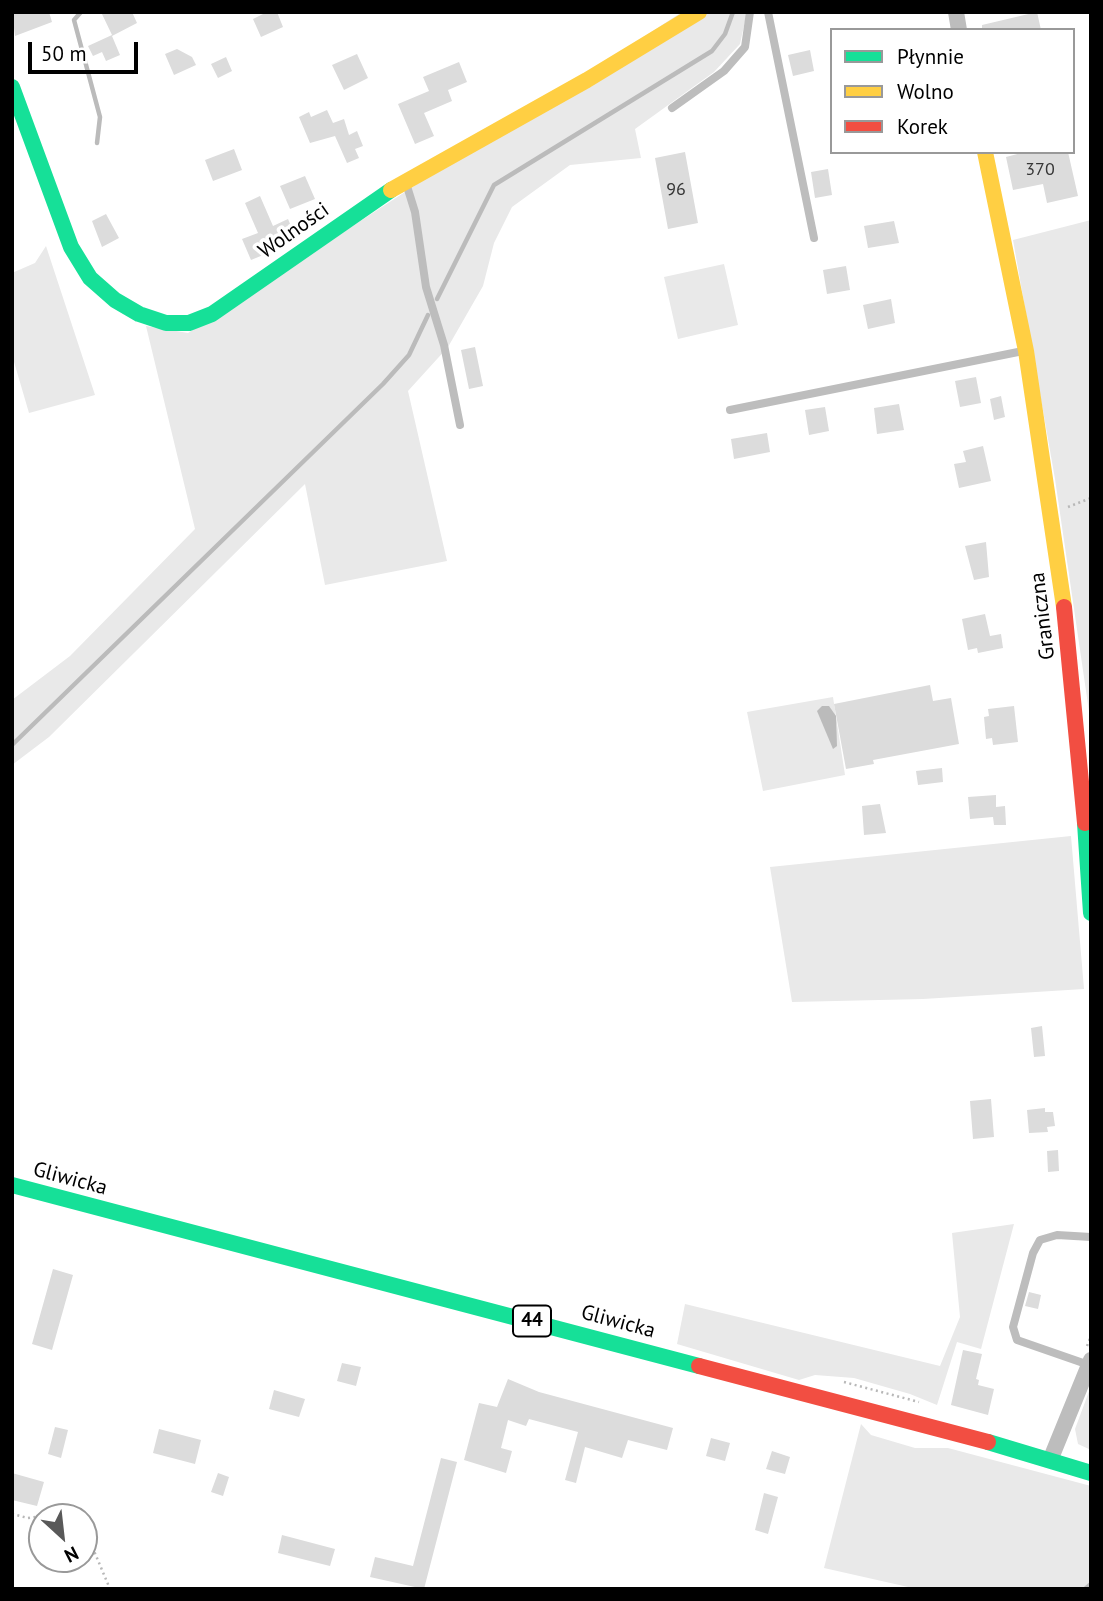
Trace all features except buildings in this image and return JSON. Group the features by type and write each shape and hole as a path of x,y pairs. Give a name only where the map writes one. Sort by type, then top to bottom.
{"street":[{"name":"Wolności","path":"12,87 71,247 90,278 115,300 139,313 166,323 189,323 212,314 405,180 587,80 699,12"},
{"name":"Graniczna","path":"985,154 1026,351 1050,511 1079,743 1091,913"},
{"name":"Gliwicka","path":"12,1185 1051,1458"},
{"path":"1051,1458 1087,1362"},
{"name":"44","path":"1051,1458 1091,1463"},
{"name":"44","path":"1051,1458 1091,1473"}],"lane":[{"path":"672,108 724,71 745,47 750,12"},
{"path":"768,12 814,237"},
{"path":"405,180 415,212 426,287 444,345 460,425"},
{"path":"730,410 1026,351"},
{"path":"1087,1362 1017,1340 1013,1327 1033,1253 1040,1240 1057,1235 1091,1237"}],"path":[{"path":"1050,511 1074,506 1091,498"},
{"path":"1087,1362 1091,1336"},
{"path":"842,1382 909,1397 926,1406"},
{"path":"98,1560 110,1589"}],"shaded area":[{"path":"682,12 747,12 740,44 714,72 635,129 641,158 570,165 512,207 494,243 483,286 448,347 408,391 447,561 325,585 305,484 49,737 12,765 12,700 70,656 195,529 146,326 188,333"},
{"path":"1091,220 1091,725 1055,479 1013,240"},
{"path":"46,246 95,395 29,413 12,355 12,273 35,263"},
{"path":"724,264 738,325 678,339 664,277"},
{"path":"833,697 845,775 763,791 747,712"},
{"path":"822,706 829,706 836,716 837,746 833,749 817,711"},
{"path":"1071,836 1084,989 923,999 792,1002 770,867"},
{"path":"1014,1224 981,1349 957,1342 937,1405 910,1394 854,1378 815,1375 799,1380 677,1344 685,1304 940,1366 960,1317 952,1233"},
{"path":"1091,1386 1091,1450 1078,1444 1075,1429"},
{"path":"861,1424 871,1435 915,1448 948,1448 1091,1486 1091,1589 917,1589 824,1568"}],"waterway":[{"path":"81,12 74,20 100,117 97,143"},
{"path":"437,299 494,185 712,51 725,34 733,12"},
{"path":"12,745 383,384 409,355 428,315"},
{"path":"1085,1589 1091,1584"}],"traffic: fast":[{"path":"12,87 71,247 90,278 115,300 139,314 166,323 189,323 212,314 391,190"},
{"path":"1085,823 1091,913"},
{"path":"12,1185 699,1366"},
{"path":"988,1442 1091,1473"}],"traffic: slow":[{"path":"391,190 587,80 699,12"},
{"path":"985,154 1026,351 1064,607"}],"traffic: jam":[{"path":"1064,607 1085,823"},
{"path":"699,1366 988,1442"}]}
